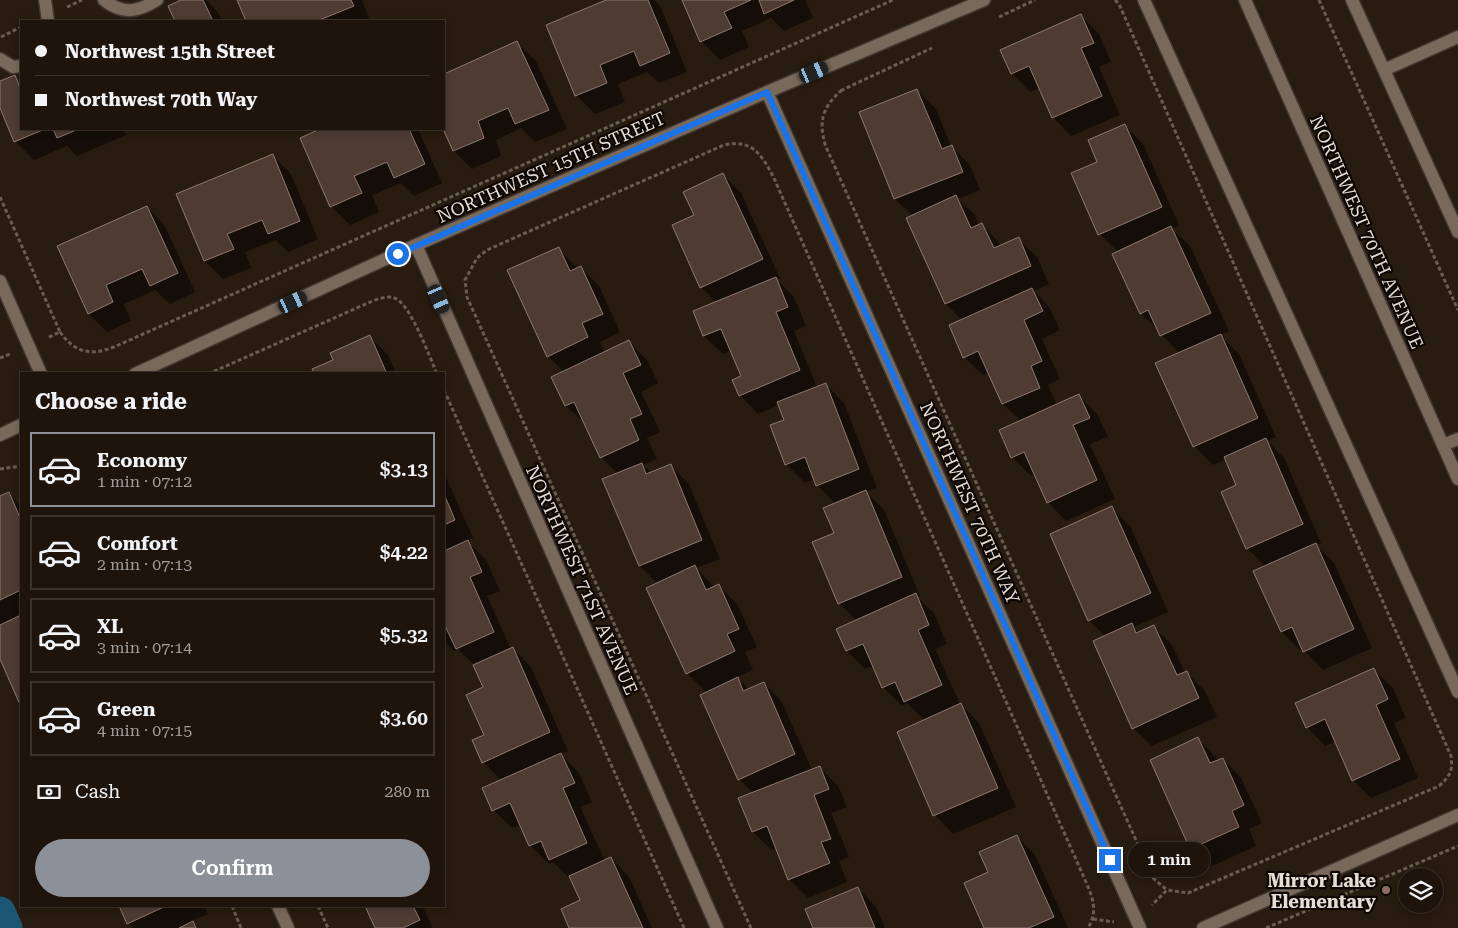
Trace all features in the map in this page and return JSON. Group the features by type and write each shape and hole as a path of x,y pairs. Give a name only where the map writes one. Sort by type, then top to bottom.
{"street":[{"path":"45,0 48,20"},
{"path":"104,0 113,7 126,10 144,9 157,0"},
{"name":"NORTHWEST 15TH STREET","path":"139,372 416,246 767,92 984,0"},
{"path":"1144,0 1458,692"},
{"name":"NORTHWEST 70TH AVENUE","path":"1245,0 1458,479"},
{"path":"1352,0 1458,232"},
{"path":"1384,70 1458,37"},
{"path":"0,60 13,67 20,66"},
{"name":"NORTHWEST 70TH WAY","path":"767,92 1140,928"},
{"name":"NORTHWEST 71ST AVENUE","path":"416,246 716,928"},
{"path":"0,281 40,372"},
{"path":"0,435 20,425"},
{"path":"1443,445 1458,439"},
{"path":"1203,928 1458,815"},
{"path":"278,907 288,928"}],"path":[{"path":"60,332 66,341 76,348 88,352 102,352 893,0"},
{"path":"842,90 832,98 826,107 822,120 822,135 826,147 1148,867 1154,879 1167,890 1188,893 1439,786 1449,777 1453,768 1451,756 1119,4 1115,0"},
{"path":"1319,0 1458,310"},
{"path":"0,37 20,27"},
{"path":"751,928 467,297 465,280 477,258 487,250 724,145 735,142 745,144 754,149 764,159 773,176 1086,882 1093,899 1095,912 1088,928"},
{"path":"213,372 380,298 393,297 402,302 410,314 436,372"},
{"path":"445,392 684,928"},
{"path":"0,469 20,466"},
{"path":"1266,928 1458,846"},
{"path":"1093,919 1114,922 1152,905 1167,890"},
{"path":"232,907 241,928"},
{"path":"318,907 328,928"}],"building":[{"path":"181,0 203,0 213,20 175,20 168,6"},
{"path":"237,0 351,0 354,6 319,20 246,20"},
{"path":"606,0 648,0 670,53 640,66 634,51 600,65 607,83 575,96 546,25"},
{"path":"682,0 751,0 724,12 732,28 700,42"},
{"path":"759,0 794,0 764,14"},
{"path":"1081,14 1094,43 1081,48 1102,96 1052,118 1029,66 1011,74 1000,50"},
{"path":"517,41 549,110 515,124 508,108 478,121 484,138 453,151 443,130 445,130 445,74"},
{"path":"15,75 20,88 20,130 43,130 14,142 0,108 0,81"},
{"path":"917,89 942,149 952,145 963,172 894,199 859,112"},
{"path":"1125,124 1162,207 1098,235 1071,173 1097,162 1088,140"},
{"path":"53,130 77,130 57,138"},
{"path":"318,130 409,130 425,164 394,178 387,162 354,176 362,193 330,207 300,138"},
{"path":"273,154 300,221 268,234 262,220 227,234 234,249 204,261 176,194"},
{"path":"723,173 763,259 700,288 672,225 694,215 683,192"},
{"path":"956,195 971,228 982,223 994,248 1019,237 1031,266 945,304 906,218"},
{"path":"147,206 178,273 150,286 142,269 106,285 113,302 88,314 57,246"},
{"path":"1171,226 1211,313 1160,336 1148,310 1140,314 1112,254"},
{"path":"559,247 570,271 581,266 603,314 582,323 588,337 547,357 507,270"},
{"path":"776,277 788,307 776,312 800,370 739,396 732,380 741,376 721,329 703,336 693,311"},
{"path":"1032,288 1043,311 1024,320 1042,361 1031,366 1040,388 1002,404 978,351 963,358 949,325"},
{"path":"1221,334 1258,418 1193,447 1155,363"},
{"path":"370,335 386,372 313,372 312,369 333,360 330,353"},
{"path":"629,340 641,365 623,373 642,414 630,419 639,440 600,458 574,402 565,406 551,377"},
{"path":"826,383 859,469 816,486 805,457 785,465 770,425 784,420 777,402"},
{"path":"1079,394 1090,418 1073,425 1097,480 1047,503 1024,452 1011,458 999,430"},
{"path":"1266,438 1303,524 1246,549 1221,492 1236,485 1224,457"},
{"path":"642,463 646,474 671,464 702,540 639,566 602,479"},
{"path":"866,490 902,577 838,604 812,542 834,533 823,508"},
{"path":"9,492 20,518 20,590 0,600 0,496"},
{"path":"445,496 455,520 445,525"},
{"path":"1112,506 1151,593 1088,621 1050,534"},
{"path":"468,540 482,572 470,577 494,632 456,649 445,628 445,551"},
{"path":"1316,543 1354,629 1303,652 1292,627 1281,632 1253,571"},
{"path":"695,565 706,590 719,584 739,629 727,634 735,651 686,674 646,588"},
{"path":"916,593 929,625 918,630 942,685 904,702 895,682 882,688 863,644 846,651 836,629"},
{"path":"20,615 20,705 0,659 0,625"},
{"path":"1132,623 1136,633 1154,625 1177,675 1187,671 1199,698 1132,729 1093,641"},
{"path":"513,647 550,732 482,763 472,740 484,735 466,695 483,687 473,665"},
{"path":"1374,668 1388,699 1376,705 1400,759 1352,781 1325,719 1306,728 1295,703"},
{"path":"738,677 743,691 764,682 795,754 738,780 700,695"},
{"path":"961,703 998,788 933,816 897,732"},
{"path":"1198,737 1210,763 1223,758 1244,805 1232,811 1239,827 1190,849 1150,760"},
{"path":"561,753 575,783 563,788 587,843 549,860 541,841 529,846 510,803 492,811 482,788"},
{"path":"820,766 829,789 814,795 831,839 821,842 830,863 788,880 767,826 752,832 738,798"},
{"path":"1017,835 1054,917 1029,928 984,928 964,883 988,872 979,852"},
{"path":"611,857 643,928 569,928 561,909 580,900 569,876"},
{"path":"858,887 875,928 813,928 805,909"},
{"path":"119,907 164,907 127,924"},
{"path":"365,907 414,907 420,920 403,928 375,928"},
{"path":"193,921 196,928 179,928"}],"waterway":[{"path":"0,912 7,928"}],"place":[{"name":"Mirror Lake Elementary","path":"1386,890"}],"route":[{"path":"398,254 767,92 1110,860"}]}
